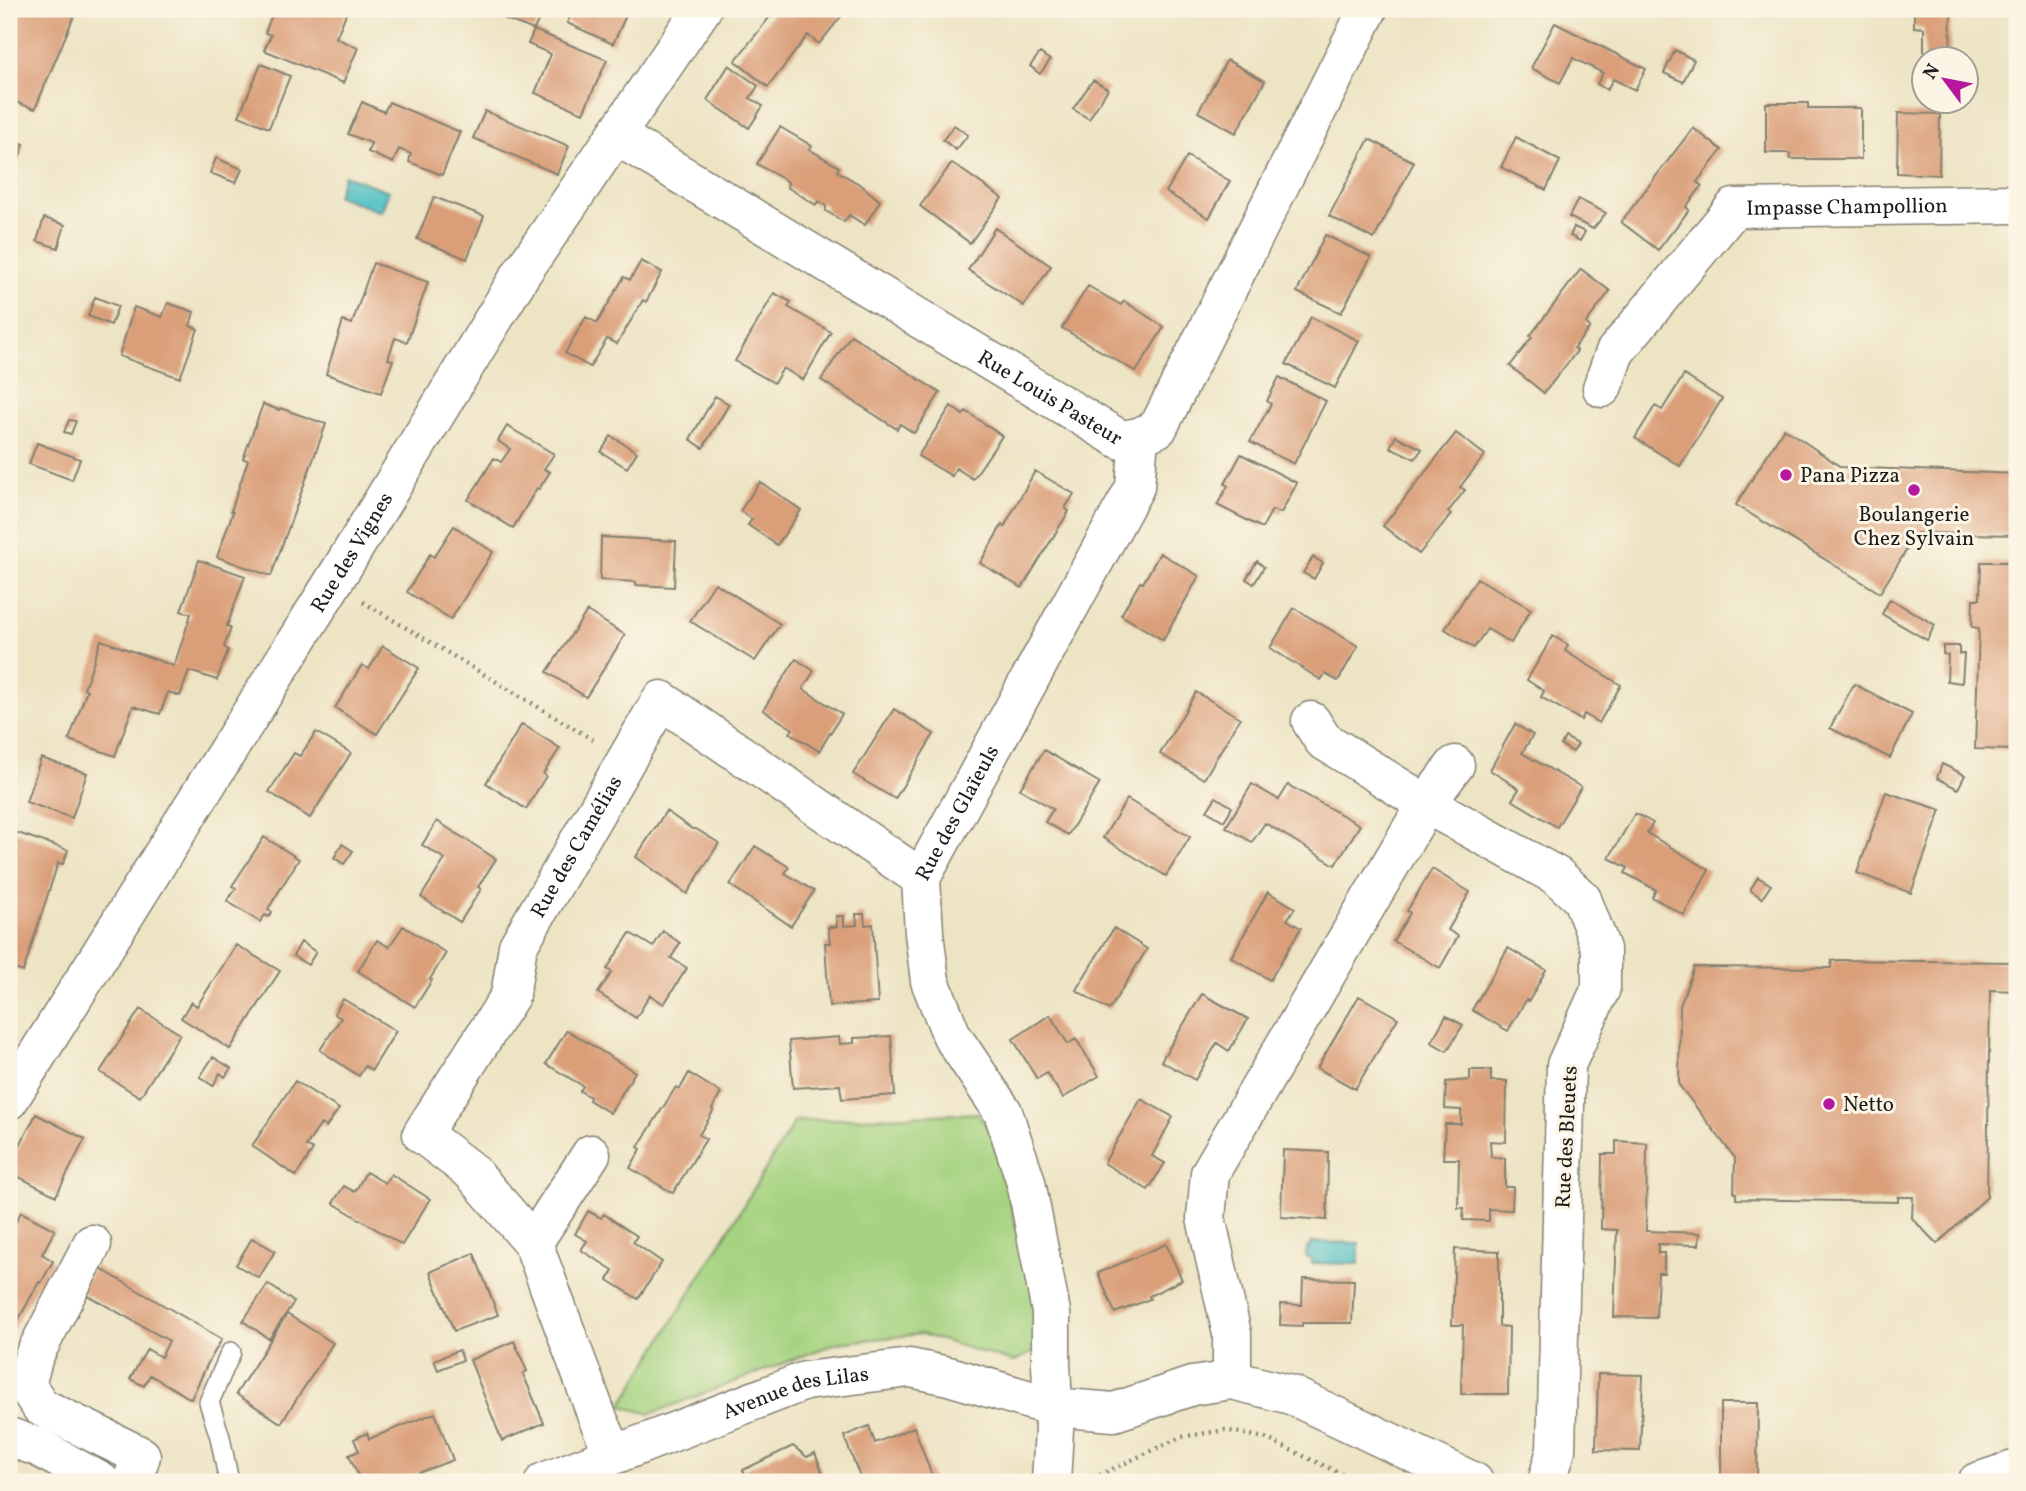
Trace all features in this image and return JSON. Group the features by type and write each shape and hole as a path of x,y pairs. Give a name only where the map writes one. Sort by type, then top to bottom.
{"street":[{"name":"Rue des Vignes","path":"9,1100 342,568 521,274 702,9"},
{"name":"Rue Louis Pasteur","path":"617,136 1121,440 1139,437 1158,428 1368,9"},
{"name":"Impasse Champollion","path":"1602,388 1615,352 1734,208 2017,204"},
{"name":"Rue des Glaïeuls","path":"1051,1482 1054,1429 1051,1312 1026,1182 1003,1112 952,1036 930,981 921,878 1135,487 1139,437"},
{"name":"Rue des Camélias","path":"614,1454 598,1419 533,1243 472,1172 422,1134 510,996 518,946 661,700 921,878"},
{"name":"Rue des Bleuets","path":"1311,721 1323,740 1426,804 1558,876 1582,899 1601,949 1601,988 1566,1065 1556,1450 1547,1482"},
{"path":"1455,765 1426,804 1210,1173 1206,1218 1232,1334 1232,1380 1291,1395 1474,1482"},
{"path":"533,1243 591,1154"},
{"path":"92,1244 34,1356 26,1385 41,1407 141,1456 132,1482"},
{"name":"Avenue des Lilas","path":"544,1482 805,1381 911,1368 949,1376 1053,1407 1114,1412 1192,1386 1232,1380"},
{"path":"9,1437 37,1447 101,1482"},
{"path":"1978,1482 2017,1469"}],"lane":[{"path":"229,1482 220,1437 209,1402 232,1352"}],"path":[{"path":"342,568 362,580 353,596 627,760"},
{"path":"1085,1482 1181,1437 1225,1430 1265,1438 1359,1482"}],"green space":[{"path":"978,1113 992,1136 1040,1314 1042,1348 1013,1362 921,1334 837,1343 650,1414 621,1406 795,1121"}],"water":[{"path":"344,175 389,191 381,212 337,196"},
{"path":"1312,1242 1359,1243 1359,1264 1311,1263 1311,1259 1306,1257 1307,1248"}],"building":[{"path":"16,9 77,9 35,109 9,100 9,24"},
{"path":"274,9 348,9 336,38 358,48 343,83 264,50 271,35 265,33"},
{"path":"509,9 539,18 534,30 505,19"},
{"path":"574,9 629,9 613,44 567,23"},
{"path":"776,9 847,9 819,44 808,35 768,87 735,61"},
{"path":"1900,9 1951,9 1950,46 1924,46 1924,28 1914,27 1914,13 1900,13"},
{"path":"1555,23 1646,69 1635,90 1613,79 1607,90 1597,84 1603,73 1573,58 1560,83 1531,68"},
{"path":"534,30 607,60 583,113 535,93 551,54 528,44"},
{"path":"1675,50 1694,60 1683,82 1664,73"},
{"path":"1040,53 1050,60 1040,74 1030,66"},
{"path":"1227,60 1265,81 1236,133 1198,112"},
{"path":"261,64 290,76 269,128 239,116"},
{"path":"729,65 758,86 750,98 763,106 749,128 707,100"},
{"path":"1093,80 1108,89 1089,119 1073,109"},
{"path":"362,102 384,112 389,102 460,132 442,175 409,162 411,154 399,149 393,163 368,152 371,143 348,134"},
{"path":"1766,103 1808,103 1808,108 1861,108 1861,159 1791,159 1790,153 1766,153"},
{"path":"485,111 569,146 557,174 473,138"},
{"path":"1898,113 1910,113 1910,116 1940,116 1939,175 1897,173"},
{"path":"954,125 968,135 956,150 943,140"},
{"path":"780,127 812,146 809,149 839,167 837,171 861,185 880,201 865,225 849,215 844,222 826,211 826,206 818,201 816,205 787,187 788,182 757,164"},
{"path":"1693,128 1722,150 1697,182 1702,186 1686,207 1689,210 1658,250 1621,222"},
{"path":"1516,137 1560,161 1546,190 1501,167"},
{"path":"9,139 24,144 9,187"},
{"path":"1369,139 1414,162 1374,239 1329,216"},
{"path":"1187,156 1230,181 1209,218 1166,192"},
{"path":"216,158 242,169 236,183 210,173"},
{"path":"952,163 1002,198 970,243 920,206"},
{"path":"434,197 484,216 467,259 417,239"},
{"path":"1578,199 1606,213 1593,229 1569,217"},
{"path":"44,218 65,225 58,248 37,241"},
{"path":"1574,227 1585,232 1580,241 1570,236"},
{"path":"995,228 1051,266 1024,306 968,270"},
{"path":"1325,235 1371,257 1341,313 1297,292"},
{"path":"641,261 662,272 646,302 643,300 617,344 607,339 590,367 565,353 586,317 597,323 624,277 630,280"},
{"path":"373,263 428,282 407,342 395,338 388,359 393,360 381,393 326,374 343,321 352,324"},
{"path":"1581,269 1610,291 1586,323 1590,327 1574,348 1577,351 1544,393 1510,366"},
{"path":"1088,286 1121,305 1124,301 1164,327 1136,372 1062,328"},
{"path":"774,293 791,302 788,307 831,332 803,380 783,368 774,383 735,361"},
{"path":"95,297 118,306 111,325 88,316"},
{"path":"168,303 194,312 190,326 198,329 180,378 119,356 134,307 162,317"},
{"path":"1311,317 1359,341 1335,388 1286,364"},
{"path":"851,335 940,393 914,433 900,424 897,429 821,380"},
{"path":"1684,375 1722,399 1680,466 1635,438 1655,406 1662,410"},
{"path":"1279,377 1326,401 1294,464 1250,442 1271,404 1267,401"},
{"path":"715,396 729,404 703,448 690,439"},
{"path":"263,404 326,424 271,576 217,557 248,460 243,459"},
{"path":"951,406 963,415 966,411 1002,436 973,479 956,468 952,476 918,456"},
{"path":"69,420 76,421 71,434 64,432"},
{"path":"507,426 554,454 544,469 550,472 513,528 468,500 494,458 501,462 510,449 498,441"},
{"path":"1784,428 1841,467 2017,474 2017,535 1917,533 1880,593 1736,505"},
{"path":"1456,433 1485,455 1460,487 1465,490 1448,512 1451,514 1419,554 1383,526"},
{"path":"611,436 637,452 627,468 601,452"},
{"path":"1396,436 1422,449 1415,459 1390,447"},
{"path":"37,443 80,459 72,480 29,464"},
{"path":"1241,454 1297,483 1281,513 1272,510 1262,528 1217,505"},
{"path":"1035,471 1074,494 1065,508 1069,511 1022,588 980,563 1002,525 1004,527"},
{"path":"760,482 801,510 777,545 748,525 752,519 740,511"},
{"path":"454,526 493,552 451,619 407,592 430,554 434,557"},
{"path":"601,537 676,541 674,587 600,580"},
{"path":"1160,553 1199,576 1163,640 1121,615"},
{"path":"1313,557 1323,563 1314,579 1303,573"},
{"path":"199,560 245,576 227,626 231,628 224,647 228,650 217,680 189,671 180,696 168,692 160,714 133,706 115,756 69,740 101,640 174,666 191,614 181,611"},
{"path":"1257,561 1264,567 1254,584 1246,579"},
{"path":"1981,562 2017,562 2017,750 1975,749 1979,628 1972,627 1973,599 1980,599"},
{"path":"1477,578 1531,609 1511,643 1487,629 1474,648 1445,629"},
{"path":"715,583 780,624 755,661 690,621"},
{"path":"1890,599 1935,625 1927,640 1882,614"},
{"path":"1294,608 1358,646 1338,681 1325,674 1321,680 1270,648"},
{"path":"587,611 625,635 586,697 547,672"},
{"path":"1553,636 1568,645 1565,651 1621,685 1599,723 1584,714 1581,720 1541,697 1544,691 1527,680"},
{"path":"383,646 419,668 377,734 335,708 362,665 369,669"},
{"path":"1943,646 1959,646 1959,654 1964,654 1962,683 1947,681 1948,655 1943,654"},
{"path":"796,659 814,671 803,689 842,714 819,751 790,733 793,729 763,710"},
{"path":"1854,684 1912,714 1890,758 1830,728"},
{"path":"1196,692 1240,718 1204,779 1160,754"},
{"path":"894,709 934,734 895,799 853,774"},
{"path":"522,724 560,748 543,774 546,776 526,809 486,783"},
{"path":"1515,724 1533,735 1522,753 1581,787 1557,827 1512,800 1519,789 1490,770"},
{"path":"316,732 351,753 310,818 269,792 294,753 300,756"},
{"path":"1565,737 1578,744 1573,752 1561,745"},
{"path":"1044,750 1100,783 1068,835 1045,822 1053,809 1020,789"},
{"path":"41,758 87,773 72,818 26,802"},
{"path":"1942,764 1965,775 1958,789 1937,778"},
{"path":"1252,784 1279,800 1288,785 1360,825 1335,865 1265,823 1252,842 1226,827"},
{"path":"1886,792 1941,810 1911,893 1857,873"},
{"path":"1216,797 1232,807 1224,821 1207,811"},
{"path":"1127,799 1190,837 1166,876 1103,838"},
{"path":"666,811 719,843 687,894 636,857"},
{"path":"1635,813 1653,823 1647,833 1709,870 1684,915 1652,897 1656,890 1625,873 1628,868 1609,858"},
{"path":"437,821 496,859 460,922 421,897 445,859 422,845"},
{"path":"9,830 68,850 63,864 58,863 23,972 9,967"},
{"path":"264,837 299,859 268,909 272,912 269,917 265,915 260,922 227,901 236,888 232,886"},
{"path":"342,844 353,851 344,864 334,858"},
{"path":"755,846 789,867 785,873 814,891 791,926 730,885"},
{"path":"1432,869 1470,892 1448,930 1458,936 1440,968 1393,941"},
{"path":"1758,877 1771,885 1762,898 1750,890"},
{"path":"1268,892 1295,908 1287,920 1301,928 1270,980 1231,957"},
{"path":"856,914 864,914 865,925 873,924 878,1003 829,1006 825,943 830,943 828,927 837,927 836,916 844,916 844,926 857,925"},
{"path":"403,926 446,953 415,1007 358,971 377,940 389,947"},
{"path":"1114,928 1147,949 1109,1010 1076,990"},
{"path":"663,931 680,943 671,958 687,968 664,1004 650,995 636,1018 598,993 612,972 607,969 630,933 653,947"},
{"path":"301,942 316,952 308,965 293,956"},
{"path":"236,945 280,971 230,1049 181,1018 191,1002 197,1006"},
{"path":"1508,948 1546,970 1508,1031 1472,1010"},
{"path":"1832,960 2014,962 2015,991 1990,990 1987,1197 1937,1244 1912,1218 1913,1197 1898,1197 1898,1202 1736,1199 1735,1158 1679,1085 1680,1006 1694,967 1831,968"},
{"path":"1202,994 1248,1019 1229,1051 1217,1043 1195,1080 1161,1061"},
{"path":"1359,996 1398,1018 1355,1089 1317,1068"},
{"path":"343,999 396,1031 372,1070 365,1066 359,1076 320,1050 341,1018 334,1014"},
{"path":"140,1009 180,1034 140,1097 100,1072"},
{"path":"1050,1015 1068,1044 1076,1039 1099,1076 1063,1098 1047,1073 1037,1079 1013,1039"},
{"path":"1446,1016 1463,1025 1447,1051 1431,1042"},
{"path":"567,1030 635,1072 610,1113 580,1091 583,1086 546,1064"},
{"path":"891,1036 895,1095 842,1099 840,1085 793,1088 789,1041 839,1037 840,1044 854,1043 854,1038"},
{"path":"213,1057 231,1068 225,1077 220,1073 213,1086 200,1077"},
{"path":"1470,1070 1491,1070 1491,1081 1507,1081 1506,1142 1490,1141 1491,1157 1505,1158 1505,1187 1513,1187 1512,1210 1489,1209 1489,1221 1463,1220 1464,1208 1458,1208 1459,1159 1443,1159 1445,1124 1461,1124 1461,1110 1445,1109 1446,1082 1470,1080"},
{"path":"689,1073 721,1093 699,1135 706,1139 673,1193 630,1168 641,1149 638,1147 676,1087 680,1089"},
{"path":"295,1081 339,1109 326,1127 321,1124 306,1146 313,1150 296,1176 252,1146"},
{"path":"1141,1099 1173,1117 1152,1156 1165,1163 1148,1190 1104,1163"},
{"path":"36,1114 85,1139 56,1196 9,1172 9,1166"},
{"path":"1616,1141 1647,1143 1646,1231 1700,1233 1699,1245 1658,1244 1658,1253 1664,1253 1664,1273 1658,1273 1656,1318 1614,1317 1617,1230 1601,1229 1602,1154 1616,1154"},
{"path":"1283,1150 1328,1152 1327,1220 1281,1217"},
{"path":"366,1172 385,1183 391,1174 430,1199 402,1245 333,1203 344,1186 355,1192"},
{"path":"588,1211 601,1218 604,1214 637,1236 633,1242 662,1262 638,1299 608,1280 613,1270 581,1250 587,1241 575,1234"},
{"path":"21,1212 55,1230 42,1254 53,1261 9,1337 9,1234"},
{"path":"252,1238 275,1251 259,1278 236,1265"},
{"path":"1166,1244 1182,1280 1149,1296 1150,1299 1115,1313 1098,1273"},
{"path":"1455,1249 1499,1251 1499,1326 1509,1327 1508,1394 1461,1394 1463,1325 1452,1325"},
{"path":"474,1253 498,1315 454,1331 430,1272"},
{"path":"94,1265 222,1339 191,1399 150,1375 144,1386 130,1379 147,1349 161,1357 169,1341 80,1291"},
{"path":"1303,1279 1354,1280 1352,1323 1280,1325 1281,1304 1302,1305"},
{"path":"268,1284 294,1302 269,1339 243,1321"},
{"path":"287,1314 333,1343 281,1423 236,1394"},
{"path":"514,1341 527,1371 523,1374 544,1423 502,1441 470,1360"},
{"path":"459,1350 463,1360 438,1370 434,1360"},
{"path":"1598,1374 1643,1375 1640,1451 1596,1450"},
{"path":"1721,1403 1758,1403 1757,1482 1721,1482"},
{"path":"435,1413 453,1460 394,1482 361,1482 349,1455 359,1451 354,1439 367,1433 369,1439"},
{"path":"869,1426 875,1443 914,1427 933,1479 925,1482 862,1482 844,1436"},
{"path":"793,1446 807,1457 815,1453 826,1482 748,1482 743,1470"}],"place":[{"name":"Pana Pizza","path":"1786,475"},
{"name":"Boulangerie Chez Sylvain","path":"1914,490"},
{"name":"Netto","path":"1829,1104"}]}
